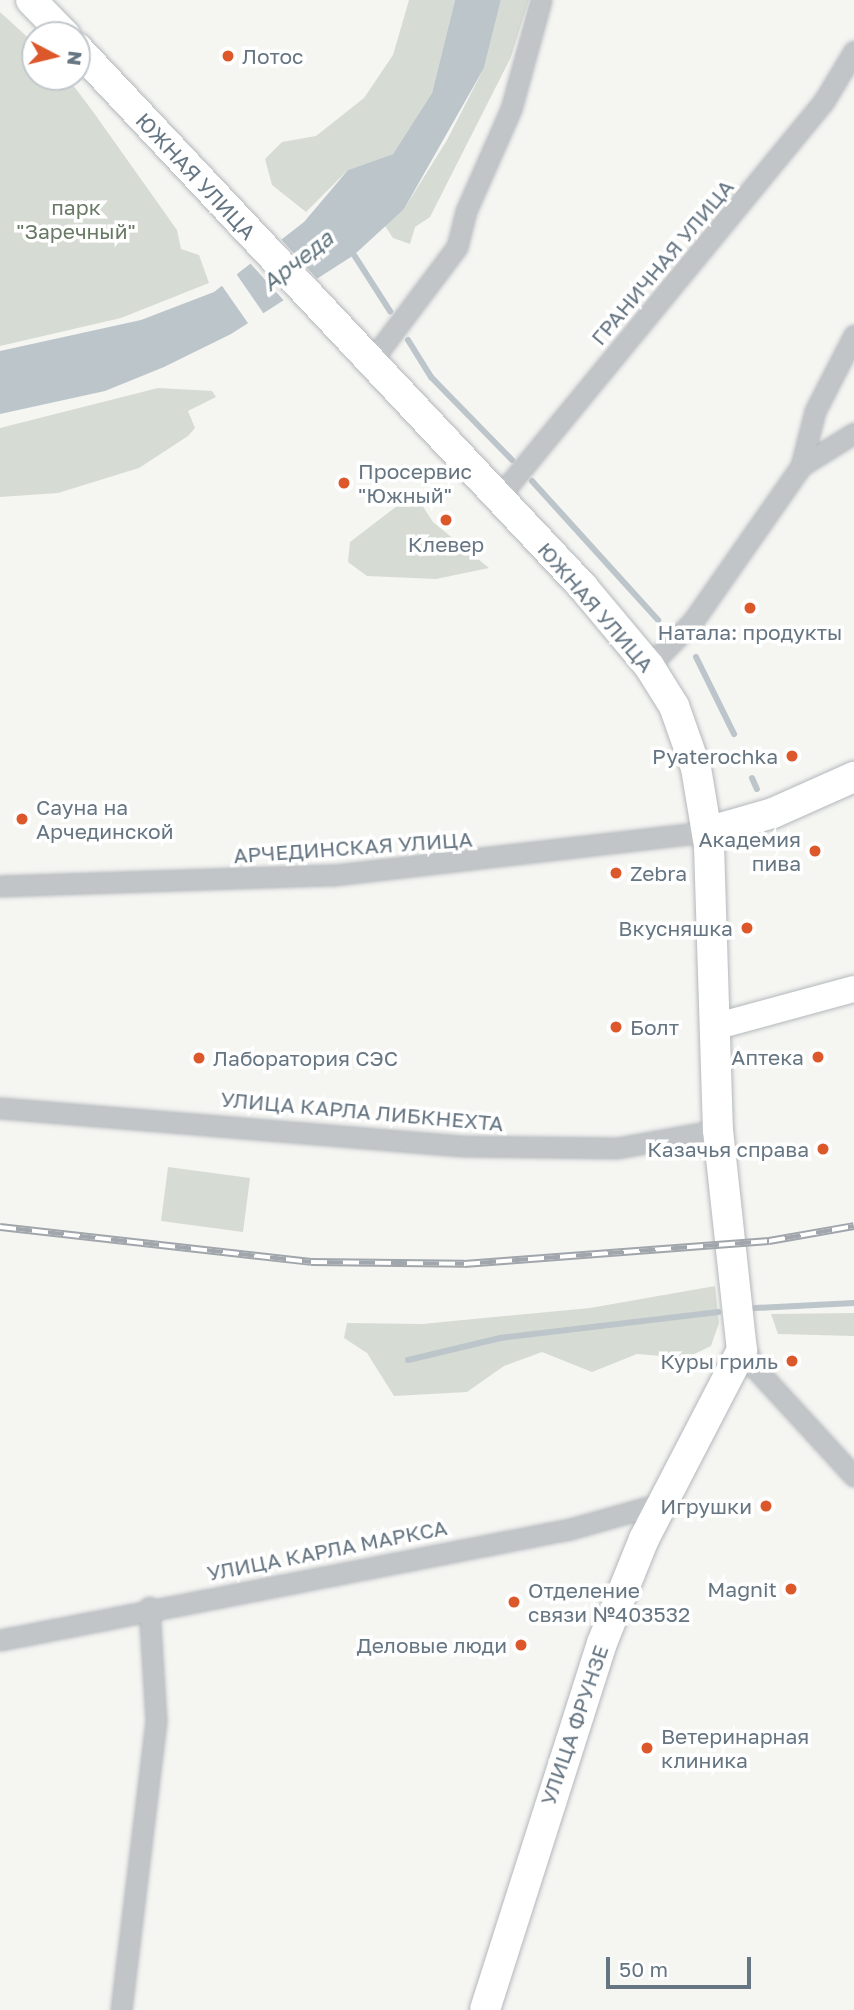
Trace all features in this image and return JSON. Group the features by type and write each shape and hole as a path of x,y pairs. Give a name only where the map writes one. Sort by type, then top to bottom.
{"main road":[{"path":"31,0 51,21"},
{"name":"ЮЖНАЯ УЛИЦА","path":"91,63 345,339 498,498 649,666 690,746 707,832 718,1130 741,1337"},
{"path":"707,832 773,813 854,776"},
{"name":"УЛИЦА ФРУНЗЕ","path":"485,2010 598,1653 662,1503 734,1372 741,1337"}],"street":[{"path":"369,364 457,247 466,211 511,109 541,0"},
{"name":"ГРАНИЧНАЯ УЛИЦА","path":"498,498 817,110 854,51"},
{"path":"649,666 693,621 801,466 815,411 854,335"},
{"path":"801,466 854,433"},
{"name":"АРЧЕДИНСКАЯ УЛИЦА","path":"0,886 334,875 707,832"},
{"path":"715,1027 854,989"},
{"name":"УЛИЦА КАРЛА ЛИБКНЕХТА","path":"0,1108 462,1146 617,1148 718,1130"},
{"path":"741,1337 754,1367 846,1454 854,1476"},
{"name":"УЛИЦА КАРЛА МАРКСА","path":"0,1640 149,1606 558,1532 662,1503"},
{"path":"121,2010 156,1721 149,1606"}],"green space":[{"path":"409,0 455,0 432,93 393,154 348,170 306,212 272,185 265,159 282,142 316,136 364,98 393,55"},
{"path":"501,0 529,0 511,57 430,217 415,227 410,244 393,238 383,223 404,209 447,140 484,68"},
{"name":"парк \"Заречный\"","path":"0,12 21,31 21,91 78,91 177,230 181,249 199,255 209,283 121,318 0,346"},
{"path":"158,388 212,391 216,397 188,411 195,428 188,436 139,468 58,493 0,497 0,428"},
{"path":"414,493 433,522 489,568 436,579 367,576 348,562 350,542"},
{"path":"168,1167 250,1178 243,1232 161,1221"},
{"path":"715,1286 719,1323 711,1346 686,1358 637,1354 592,1372 542,1352 504,1366 467,1392 394,1396 367,1353 344,1338 347,1323 422,1324 590,1308"},
{"path":"854,1313 854,1336 778,1334 771,1314"}],"water":[{"name":"Арчеда","path":"455,0 501,0 484,68 404,209 354,255 231,334 164,367 105,391 0,414 0,351 141,320 214,292 304,222 348,170 393,154 432,93"}],"pier":[{"path":"279,237 321,283 287,304 248,261"},
{"path":"235,272 266,317 250,326 220,283"}],"waterway":[{"path":"354,255 390,311"},
{"path":"408,340 431,377 512,460"},
{"path":"532,481 658,620"},
{"path":"696,657 734,734"},
{"path":"752,778 757,789"},
{"path":"755,1308 854,1303"},
{"path":"408,1360 500,1338 718,1312"}],"railway":[{"path":"0,1227 311,1262 464,1264 769,1241 854,1226"}],"place":[{"name":"Лотос","path":"228,56"},
{"name":"Просервис \"Южный\"","path":"344,483"},
{"name":"Клевер","path":"446,520"},
{"name":"Натала: продукты","path":"750,608"},
{"name":"Pyaterochka","path":"792,756"},
{"name":"Сауна на Арчединской","path":"22,819"},
{"name":"Академия пива","path":"815,851"},
{"name":"Zebra","path":"616,873"},
{"name":"Вкусняшка","path":"747,928"},
{"name":"Болт","path":"616,1027"},
{"name":"Аптека","path":"818,1057"},
{"name":"Лаборатория СЭС","path":"199,1058"},
{"name":"Казачья справа","path":"823,1149"},
{"name":"Куры гриль","path":"792,1361"},
{"name":"Игрушки","path":"766,1506"},
{"name":"Magnit","path":"791,1589"},
{"name":"Отделение связи №403532","path":"514,1602"},
{"name":"Деловые люди","path":"521,1645"},
{"name":"Ветеринарная клиника","path":"647,1748"}]}
